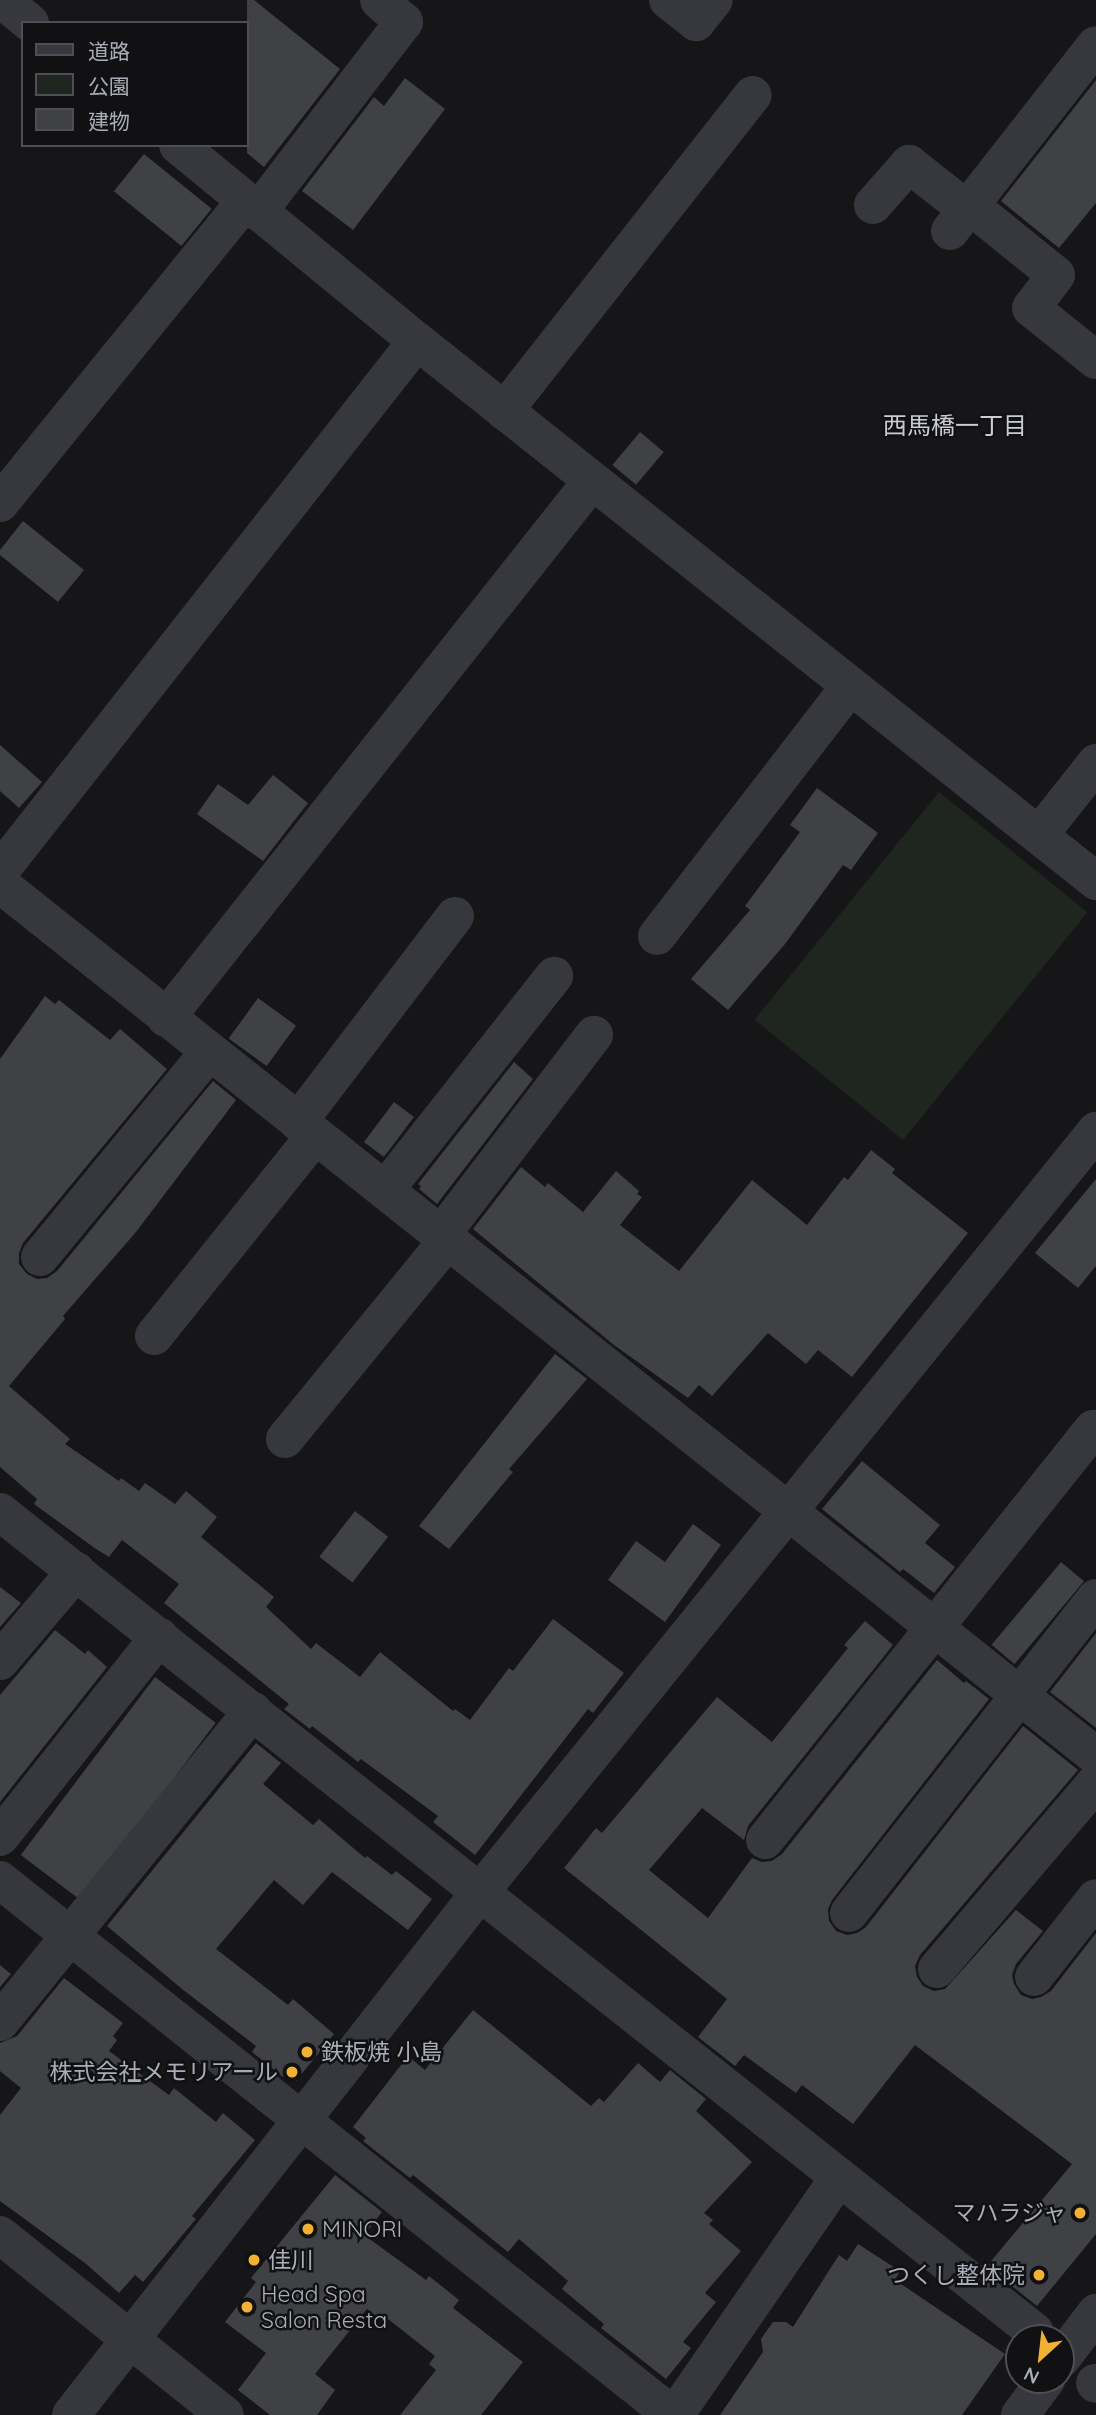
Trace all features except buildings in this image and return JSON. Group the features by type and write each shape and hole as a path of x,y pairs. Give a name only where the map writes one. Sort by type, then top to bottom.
{"street":[{"path":"2,0 28,21"},
{"path":"0,503 404,22 379,0"},
{"path":"668,0 696,22 714,0"},
{"path":"959,220 1096,45"},
{"path":"504,411 753,95"},
{"path":"180,147 504,411 1096,881"},
{"path":"873,205 909,164 959,220 1056,275 1031,309 1096,360"},
{"path":"0,871 417,341"},
{"path":"166,1018 592,481"},
{"path":"657,936 850,686"},
{"path":"1039,835 1096,763"},
{"path":"0,884 1096,1756"},
{"path":"154,1336 307,1129 455,916"},
{"path":"385,1190 554,975"},
{"path":"285,1438 444,1237 594,1035"},
{"path":"40,1257 209,1052"},
{"path":"71,2415 481,1891 1096,1131"},
{"path":"765,1840 1093,1429"},
{"path":"0,1512 481,1891 838,2179 1025,2324"},
{"path":"0,1661 76,1571"},
{"path":"849,1913 1096,1598"},
{"path":"0,1837 159,1637"},
{"path":"0,2022 253,1711"},
{"path":"937,1969 1096,1782"},
{"path":"0,1880 673,2415 838,2179"},
{"path":"1034,1977 1096,1898"},
{"path":"5,2249 130,2338 225,2415"},
{"path":"1075,2341 1096,2313"},
{"path":"1020,2415 1036,2394"}],"green space":[{"path":"939,792 1087,912 903,1140 755,1020"}],"place":[{"name":"鉄板焼 小島","path":"307,2052"},
{"name":"株式会社メモリアール","path":"292,2072"},
{"name":"マハラジャ","path":"1080,2213"},
{"name":"MINORI","path":"308,2229"},
{"name":"佳川","path":"254,2260"},
{"name":"つくし整体院","path":"1039,2275"},
{"name":"Head Spa Salon Resta","path":"247,2307"}],"district":[{"name":"西馬橋一丁目","path":"955,426"}]}
